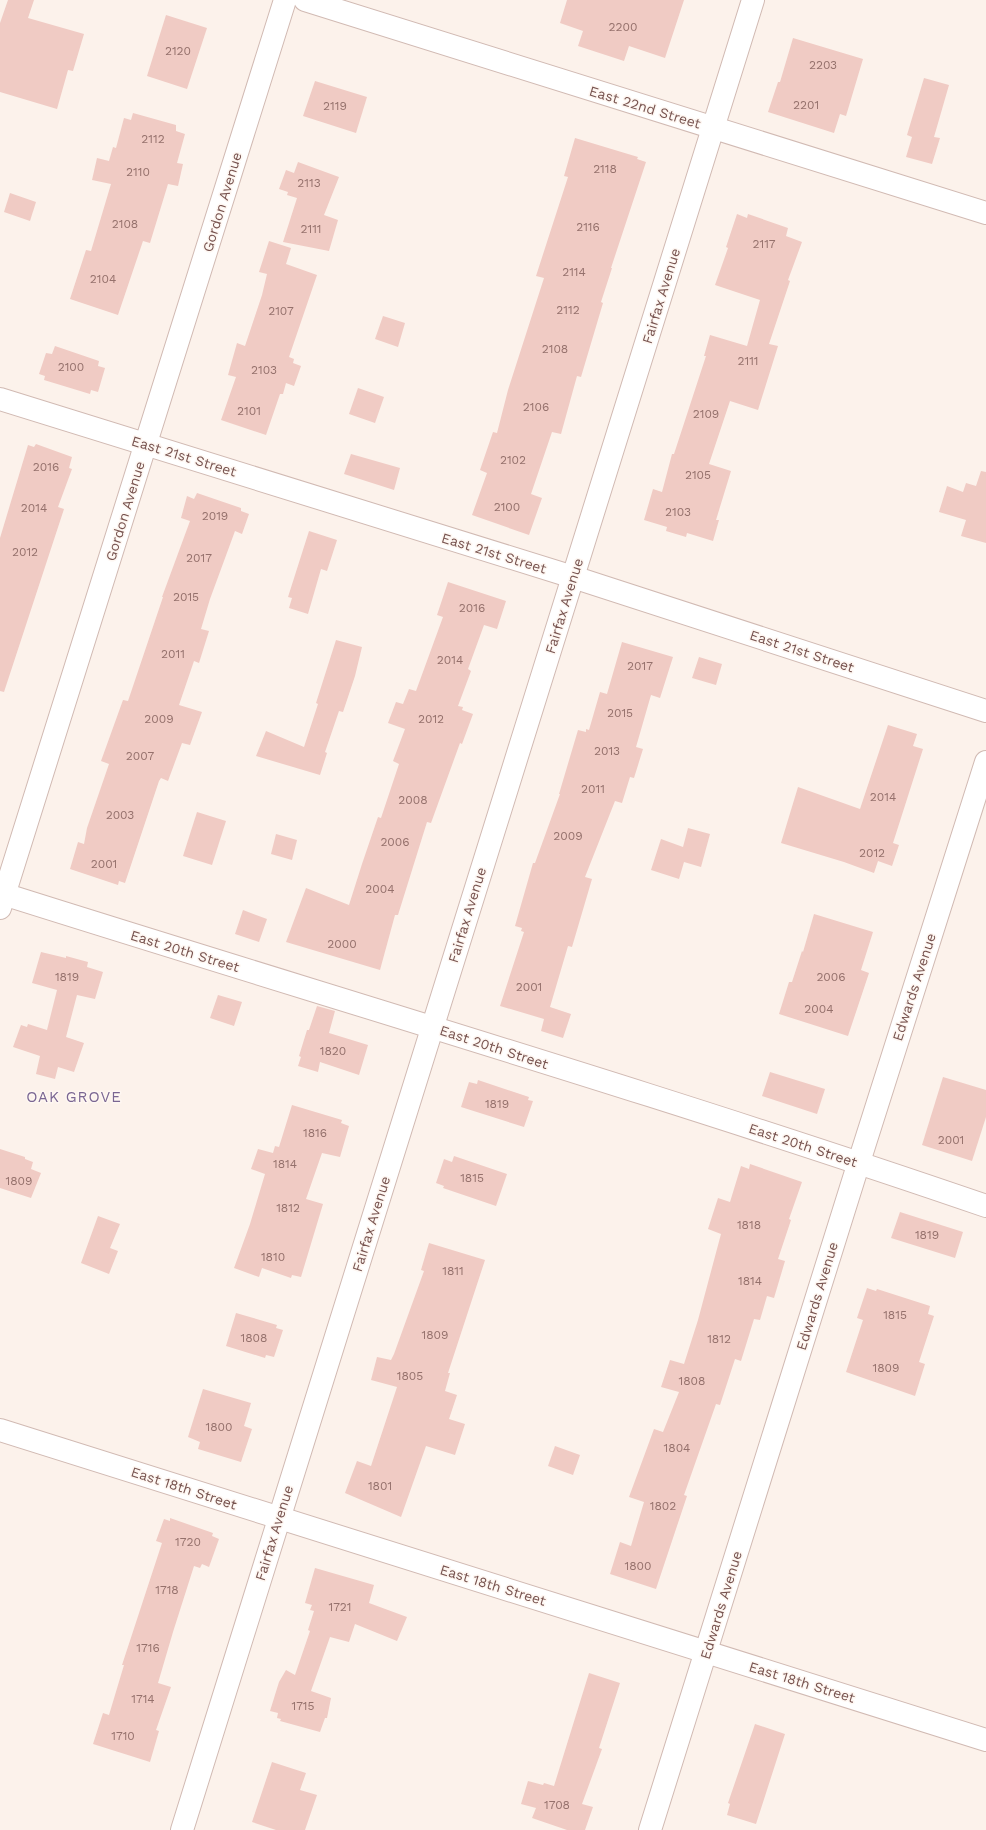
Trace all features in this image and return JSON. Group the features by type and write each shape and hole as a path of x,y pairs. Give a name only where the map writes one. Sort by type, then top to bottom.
{"street":[{"name":"Gordon Avenue","path":"1,899 146,445 285,0"},
{"name":"East 22nd Street","path":"305,0 986,213"},
{"name":"Fairfax Avenue","path":"182,1830 753,0"},
{"name":"East 21st Street","path":"0,399 573,577 986,711"},
{"name":"Edwards Avenue","path":"650,1830 986,762"},
{"name":"East 20th Street","path":"1,899 432,1027 859,1162 986,1206"},
{"name":"East 18th Street","path":"0,1430 986,1740"}],"building":[{"path":"8,0 34,0 28,18 84,34 73,71 68,70 57,109 0,92 0,23"},
{"path":"567,0 684,0 665,58 629,46 624,61 578,46 583,31 560,23"},
{"path":"166,15 207,28 187,89 147,76"},
{"path":"793,38 863,59 846,116 840,114 834,133 768,112 778,82 780,82"},
{"path":"924,78 949,85 934,137 940,138 932,164 906,157 912,137 907,135"},
{"path":"315,81 367,97 356,133 303,116"},
{"path":"133,113 176,125 176,131 185,134 177,163 183,164 178,186 168,184 150,243 143,241 118,315 70,299 86,250 91,251 111,184 92,180 97,158 109,161 113,147 116,148 124,118 131,120"},
{"path":"575,138 638,157 637,159 646,162 611,268 601,302 603,303 581,377 577,376 561,434 552,432 531,494 542,498 529,535 472,515 487,473 480,470 493,432 497,433 508,390 544,278 536,276 568,177 564,176"},
{"path":"298,162 339,177 324,215 338,220 329,251 283,242 297,198 287,195 288,192 279,189 286,170 294,173"},
{"path":"10,193 36,202 30,221 4,212"},
{"path":"737,214 747,218 748,214 788,228 786,236 802,242 788,280 790,281 769,344 778,346 758,410 730,401 709,464 731,471 716,520 719,520 713,541 687,533 686,537 666,531 667,527 644,520 653,489 662,492 672,454 674,454 706,356 704,356 710,335 747,346 760,300 715,285 728,248 726,247"},
{"path":"269,241 291,248 286,264 317,275 289,357 294,359 293,363 301,366 294,386 286,383 283,394 280,394 266,435 221,420 236,377 228,375 237,343 245,346 262,295 267,274 259,272"},
{"path":"383,316 405,323 398,347 375,339"},
{"path":"55,346 99,361 98,366 105,368 98,392 91,390 90,394 44,380 45,376 39,374 46,353 52,354"},
{"path":"358,388 384,397 375,423 349,414"},
{"path":"36,444 72,457 69,468 72,469 58,507 64,509 4,692 0,691 0,538 28,445 34,447"},
{"path":"351,454 400,468 394,490 344,474"},
{"path":"981,471 986,472 986,543 961,536 966,520 939,512 947,486 963,492 966,483 976,486"},
{"path":"197,493 241,508 241,511 249,514 242,534 235,531 210,599 201,629 209,631 199,663 194,661 179,705 202,712 190,745 182,743 168,781 161,778 159,781 125,883 119,881 118,885 70,869 78,842 84,844 87,828 109,764 101,761 123,700 128,701 162,597 190,521 181,518 187,496 194,499"},
{"path":"309,531 337,540 327,571 321,569 308,614 289,608 292,598 288,597"},
{"path":"448,582 506,601 497,629 484,625 468,669 471,671 458,706 463,707 462,710 473,714 462,744 460,743 431,823 427,822 398,915 395,915 380,970 286,942 306,888 349,905 378,817 381,818 399,764 393,761 405,729 388,723 396,702 403,704 409,689 416,691 443,617 437,615"},
{"path":"336,640 362,647 355,676 343,712 339,711 325,752 327,753 320,775 256,756 266,731 304,747"},
{"path":"622,642 673,657 660,698 651,695 636,747 643,749 634,778 630,777 622,803 615,801 585,877 592,879 572,947 568,946 550,1007 571,1014 563,1038 541,1031 544,1019 500,1006 524,932 521,931 522,928 515,926 533,863 535,863 560,794 578,730 586,732 586,729 589,730 600,692 607,694"},
{"path":"699,657 722,664 716,685 692,678"},
{"path":"888,725 917,734 913,746 923,749 893,843 899,845 892,866 878,861 874,873 844,862 781,843 798,787 860,809"},
{"path":"197,812 226,821 212,865 183,856"},
{"path":"688,828 710,834 701,867 684,862 679,879 651,870 661,839 683,847"},
{"path":"276,834 297,840 292,860 271,854"},
{"path":"243,910 267,919 259,942 235,934"},
{"path":"814,914 873,932 861,970 869,973 848,1036 779,1014 789,982 792,982 802,951 803,952"},
{"path":"41,952 66,958 66,956 88,962 87,967 103,972 95,999 77,995 66,1037 84,1043 74,1072 58,1067 55,1079 36,1074 40,1056 13,1047 21,1025 27,1027 28,1024 47,1030 57,990 32,983"},
{"path":"218,995 242,1002 234,1026 210,1018"},
{"path":"317,1006 335,1011 329,1033 368,1045 359,1075 320,1062 318,1072 298,1066 301,1057 299,1056 307,1030 309,1030"},
{"path":"770,1072 825,1089 817,1114 762,1096"},
{"path":"943,1077 986,1090 986,1117 972,1161 922,1145"},
{"path":"478,1080 529,1097 528,1100 533,1101 524,1127 461,1107 469,1082 477,1084"},
{"path":"292,1105 342,1120 341,1123 349,1126 340,1157 322,1153 306,1199 323,1204 301,1277 292,1275 291,1278 262,1268 259,1277 234,1268 250,1224 265,1174 251,1169 258,1149 273,1153 275,1146 279,1147"},
{"path":"0,1149 25,1157 25,1159 33,1162 31,1169 41,1173 31,1198 0,1188"},
{"path":"454,1156 507,1174 496,1206 443,1188 444,1186 436,1183 444,1159 452,1162"},
{"path":"750,1164 802,1182 789,1219 791,1220 778,1259 785,1261 774,1298 767,1296 760,1320 754,1319 741,1361 735,1359 720,1405 716,1404 684,1495 687,1496 656,1589 610,1574 620,1542 631,1546 644,1502 629,1497 654,1429 663,1432 679,1392 661,1387 670,1360 684,1364 698,1320 721,1234 708,1229 718,1198 730,1202 741,1166 749,1169"},
{"path":"900,1212 963,1232 955,1258 891,1238"},
{"path":"98,1216 120,1224 110,1248 118,1251 109,1274 81,1263"},
{"path":"429,1243 485,1260 448,1373 450,1373 445,1391 457,1395 449,1419 465,1424 455,1455 426,1446 401,1517 345,1493 357,1461 371,1466 397,1387 371,1380 377,1357 391,1360 394,1354 424,1271 421,1270"},
{"path":"867,1288 876,1291 877,1289 930,1306 928,1314 934,1316 919,1362 925,1364 915,1396 846,1372 863,1320 857,1318"},
{"path":"236,1313 277,1325 276,1328 283,1330 274,1357 266,1355 265,1358 226,1346"},
{"path":"203,1389 251,1403 244,1426 252,1429 241,1462 198,1449 200,1442 188,1437"},
{"path":"555,1446 580,1455 573,1475 548,1466"},
{"path":"170,1518 213,1533 212,1536 219,1539 209,1567 202,1564 200,1568 194,1566 173,1632 158,1683 171,1687 156,1730 159,1731 150,1762 93,1744 103,1713 109,1715 124,1665 122,1665 162,1543 156,1541 164,1519 170,1521"},
{"path":"315,1568 374,1585 369,1603 407,1617 397,1641 355,1624 349,1642 330,1637 311,1691 331,1698 327,1718 325,1718 320,1732 280,1721 281,1719 277,1718 278,1713 270,1711 279,1682 286,1670 295,1675 310,1631 308,1630 314,1611 310,1610 312,1605 305,1603"},
{"path":"589,1673 620,1683 599,1748 602,1749 582,1804 593,1807 585,1830 567,1830 532,1818 536,1808 521,1804 528,1781 554,1786"},
{"path":"755,1724 785,1734 756,1824 727,1815 730,1804 728,1803"},
{"path":"272,1762 306,1773 300,1790 317,1795 305,1830 276,1830 252,1822"}],"district":[{"name":"OAK GROVE","path":"74,1097"}]}
